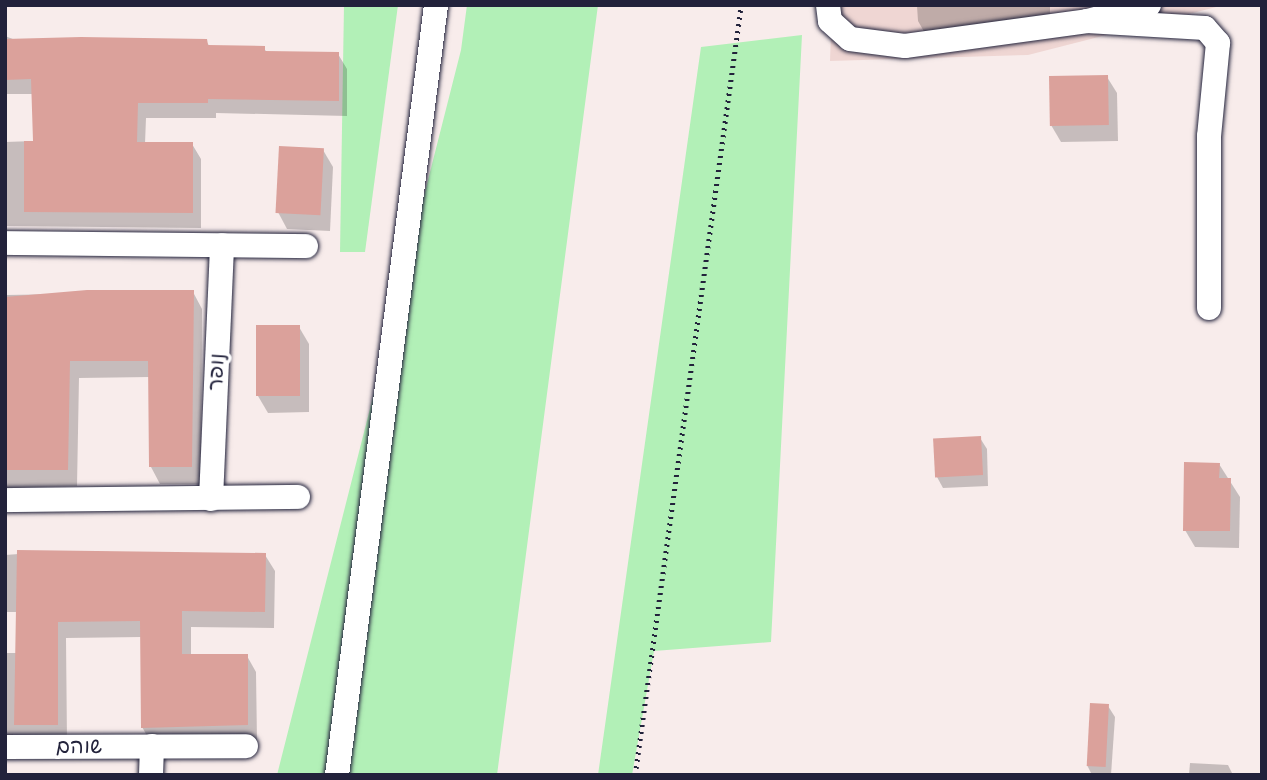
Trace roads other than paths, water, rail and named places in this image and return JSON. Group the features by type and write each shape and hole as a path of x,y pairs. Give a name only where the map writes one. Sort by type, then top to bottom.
{"street":[{"path":"337,775 436,5"},
{"path":"828,5 830,20 850,39 905,46 1087,21 1149,5"},
{"path":"1087,21 1205,28 1218,43 1208,161 1209,308"},
{"path":"5,243 306,246"},
{"name":"נופר","path":"211,499 222,245"},
{"path":"5,500 298,497"},
{"path":"151,775 152,746"},
{"name":"שוהם","path":"5,747 246,746"}]}
